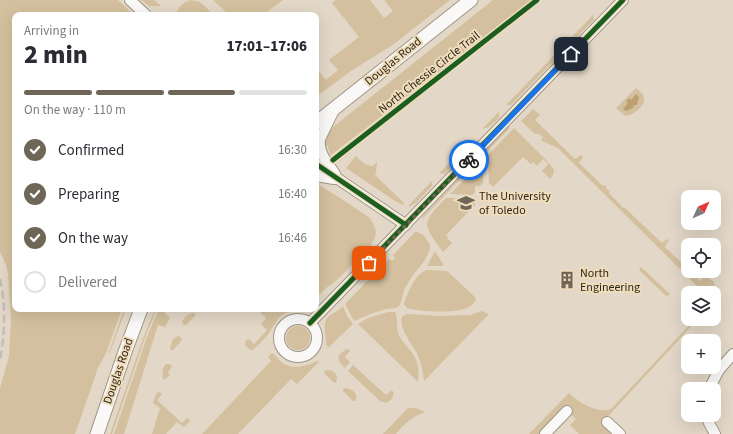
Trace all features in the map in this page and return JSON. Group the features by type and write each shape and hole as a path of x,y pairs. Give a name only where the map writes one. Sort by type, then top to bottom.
{"street":[{"path":"130,0 143,12"},
{"name":"Douglas Road","path":"319,121 471,0"},
{"path":"310,323 623,0"},
{"path":"319,110 336,107"},
{"path":"336,107 320,139 320,144 324,158 340,180"},
{"path":"319,166 406,225"},
{"path":"319,176 340,180"},
{"name":"Douglas Road","path":"97,434 140,312"},
{"path":"712,382 718,370 733,354"},
{"path":"545,434 567,411"},
{"path":"607,422 620,434"},
{"path":"709,422 715,434"}],"shaded area":[{"path":"0,0 118,0 131,12 12,12 12,312 121,312 107,351 98,368 75,434 0,434 0,388 9,356 11,320 8,273 0,252"},
{"path":"141,0 154,0 161,6 149,6"},
{"path":"191,0 200,2 211,12 177,12 180,6"},
{"path":"213,0 283,0 267,12 226,12"},
{"path":"336,0 370,0 384,18 393,11 384,0 450,0 394,44 351,71 319,95 319,71 326,80 338,70 329,60 359,37 332,3"},
{"path":"493,0 532,0 331,155 327,145 324,145 324,142 329,131 333,127"},
{"path":"593,15 594,20 511,105 506,105"},
{"path":"636,88 641,92 644,99 642,106 636,112 625,116 616,108"},
{"path":"636,94 639,97 637,105 634,105 633,108 626,111 623,109 628,103 626,101 629,98 631,100"},
{"path":"533,109 540,115 535,120 575,159 581,155 583,157 579,163 603,186 604,185 607,187 606,188 610,192 609,193 623,208 624,207 662,243 667,239 669,240 665,247 681,262 681,270 558,148 542,141 541,140 543,137 539,134 535,134 521,121"},
{"path":"499,112 499,118 489,127 482,129"},
{"path":"509,126 510,128 423,218 422,217"},
{"path":"514,128 548,162 547,163 543,159 537,166 533,162 531,164 523,157 493,187 489,183 488,155"},
{"path":"356,156 363,163 368,165 373,166 377,162 375,175 404,203 403,205 346,168"},
{"path":"455,157 454,164 445,174 439,173"},
{"path":"483,161 483,183 480,186 475,186 475,192 472,195 450,194"},
{"path":"549,163 554,170 550,179 542,171"},
{"path":"432,181 432,186 416,203 409,207 409,205"},
{"path":"319,185 370,218 376,232 375,238 371,245 337,280 319,295"},
{"path":"446,198 471,198 475,201 475,205 446,235 452,243 443,252 431,235 427,224 432,213"},
{"path":"415,232 423,235 429,243 430,249 425,260 405,288 400,305 396,308 373,313 354,321 345,304 389,259 392,261 395,258 393,255"},
{"path":"435,251 443,266 427,266"},
{"path":"641,267 670,294 667,297 639,270"},
{"path":"426,270 447,271 475,297 476,299 472,305 452,311 427,311 407,308 404,303 410,288 418,276"},
{"path":"689,278 697,278 700,281 703,278 708,278 713,281 715,285 714,286 697,286"},
{"path":"343,306 347,316 353,324 329,347 326,345 325,322 329,316"},
{"path":"482,311 489,314 424,381 422,367 417,353 404,332 401,320 403,316 408,314 439,316 470,315"},
{"path":"123,312 125,312 109,355"},
{"path":"154,312 156,312 147,332 112,434 110,434"},
{"path":"158,312 164,312 170,318 165,327 158,325 124,434 114,434 148,334"},
{"path":"260,312 290,312 282,315 264,339 253,350 250,350 245,345 246,340 249,339 254,344 267,330 261,324 266,318"},
{"path":"388,312 395,312 399,335 417,361 419,374 418,382 358,324 368,318"},
{"path":"195,313 195,316 186,325 183,325 182,321 187,315"},
{"path":"298,326 307,329 310,338 307,347 298,350 289,347 286,338 289,329"},
{"path":"688,326 692,326 684,334 681,334"},
{"path":"681,334 681,337 601,424 611,434 579,434 570,425 576,419 565,408 541,434 529,434 569,393 577,400 594,409 611,409"},
{"path":"178,336 181,337 182,340 173,350 171,350 170,348 173,339"},
{"path":"347,349 350,351 345,357 350,362 345,368 338,358 341,353"},
{"path":"272,353 281,362 295,367 308,365 317,361 319,362 297,384 291,379 238,434 202,434 271,361 268,357"},
{"path":"166,364 170,364 172,367 168,372 170,375 164,380 162,375"},
{"path":"353,365 386,395 393,391 391,400 386,403 380,401 348,371"},
{"path":"324,371 333,371 337,377 336,383 324,373"},
{"path":"345,388 354,392 356,396 355,401 353,401 343,391"},
{"path":"158,392 162,394 157,400 182,423 187,418 189,419 190,421 184,427 177,422 166,434 152,434 160,408 153,403"},
{"path":"408,408 416,408 425,412 409,421 396,434 383,434"}],"railway":[{"path":"0,279 4,320 0,360"}],"cycle path":[{"name":"North Chessie Circle Trail","path":"333,160 537,0"},
{"path":"310,323 623,0"},
{"path":"319,166 406,225"}],"way so far":[{"path":"369,263 469,160"}],"place":[{"name":"The University of Toledo","path":"466,203"},
{"name":"North Engineering","path":"567,280"}],"route":[{"path":"469,160 571,54"}]}
